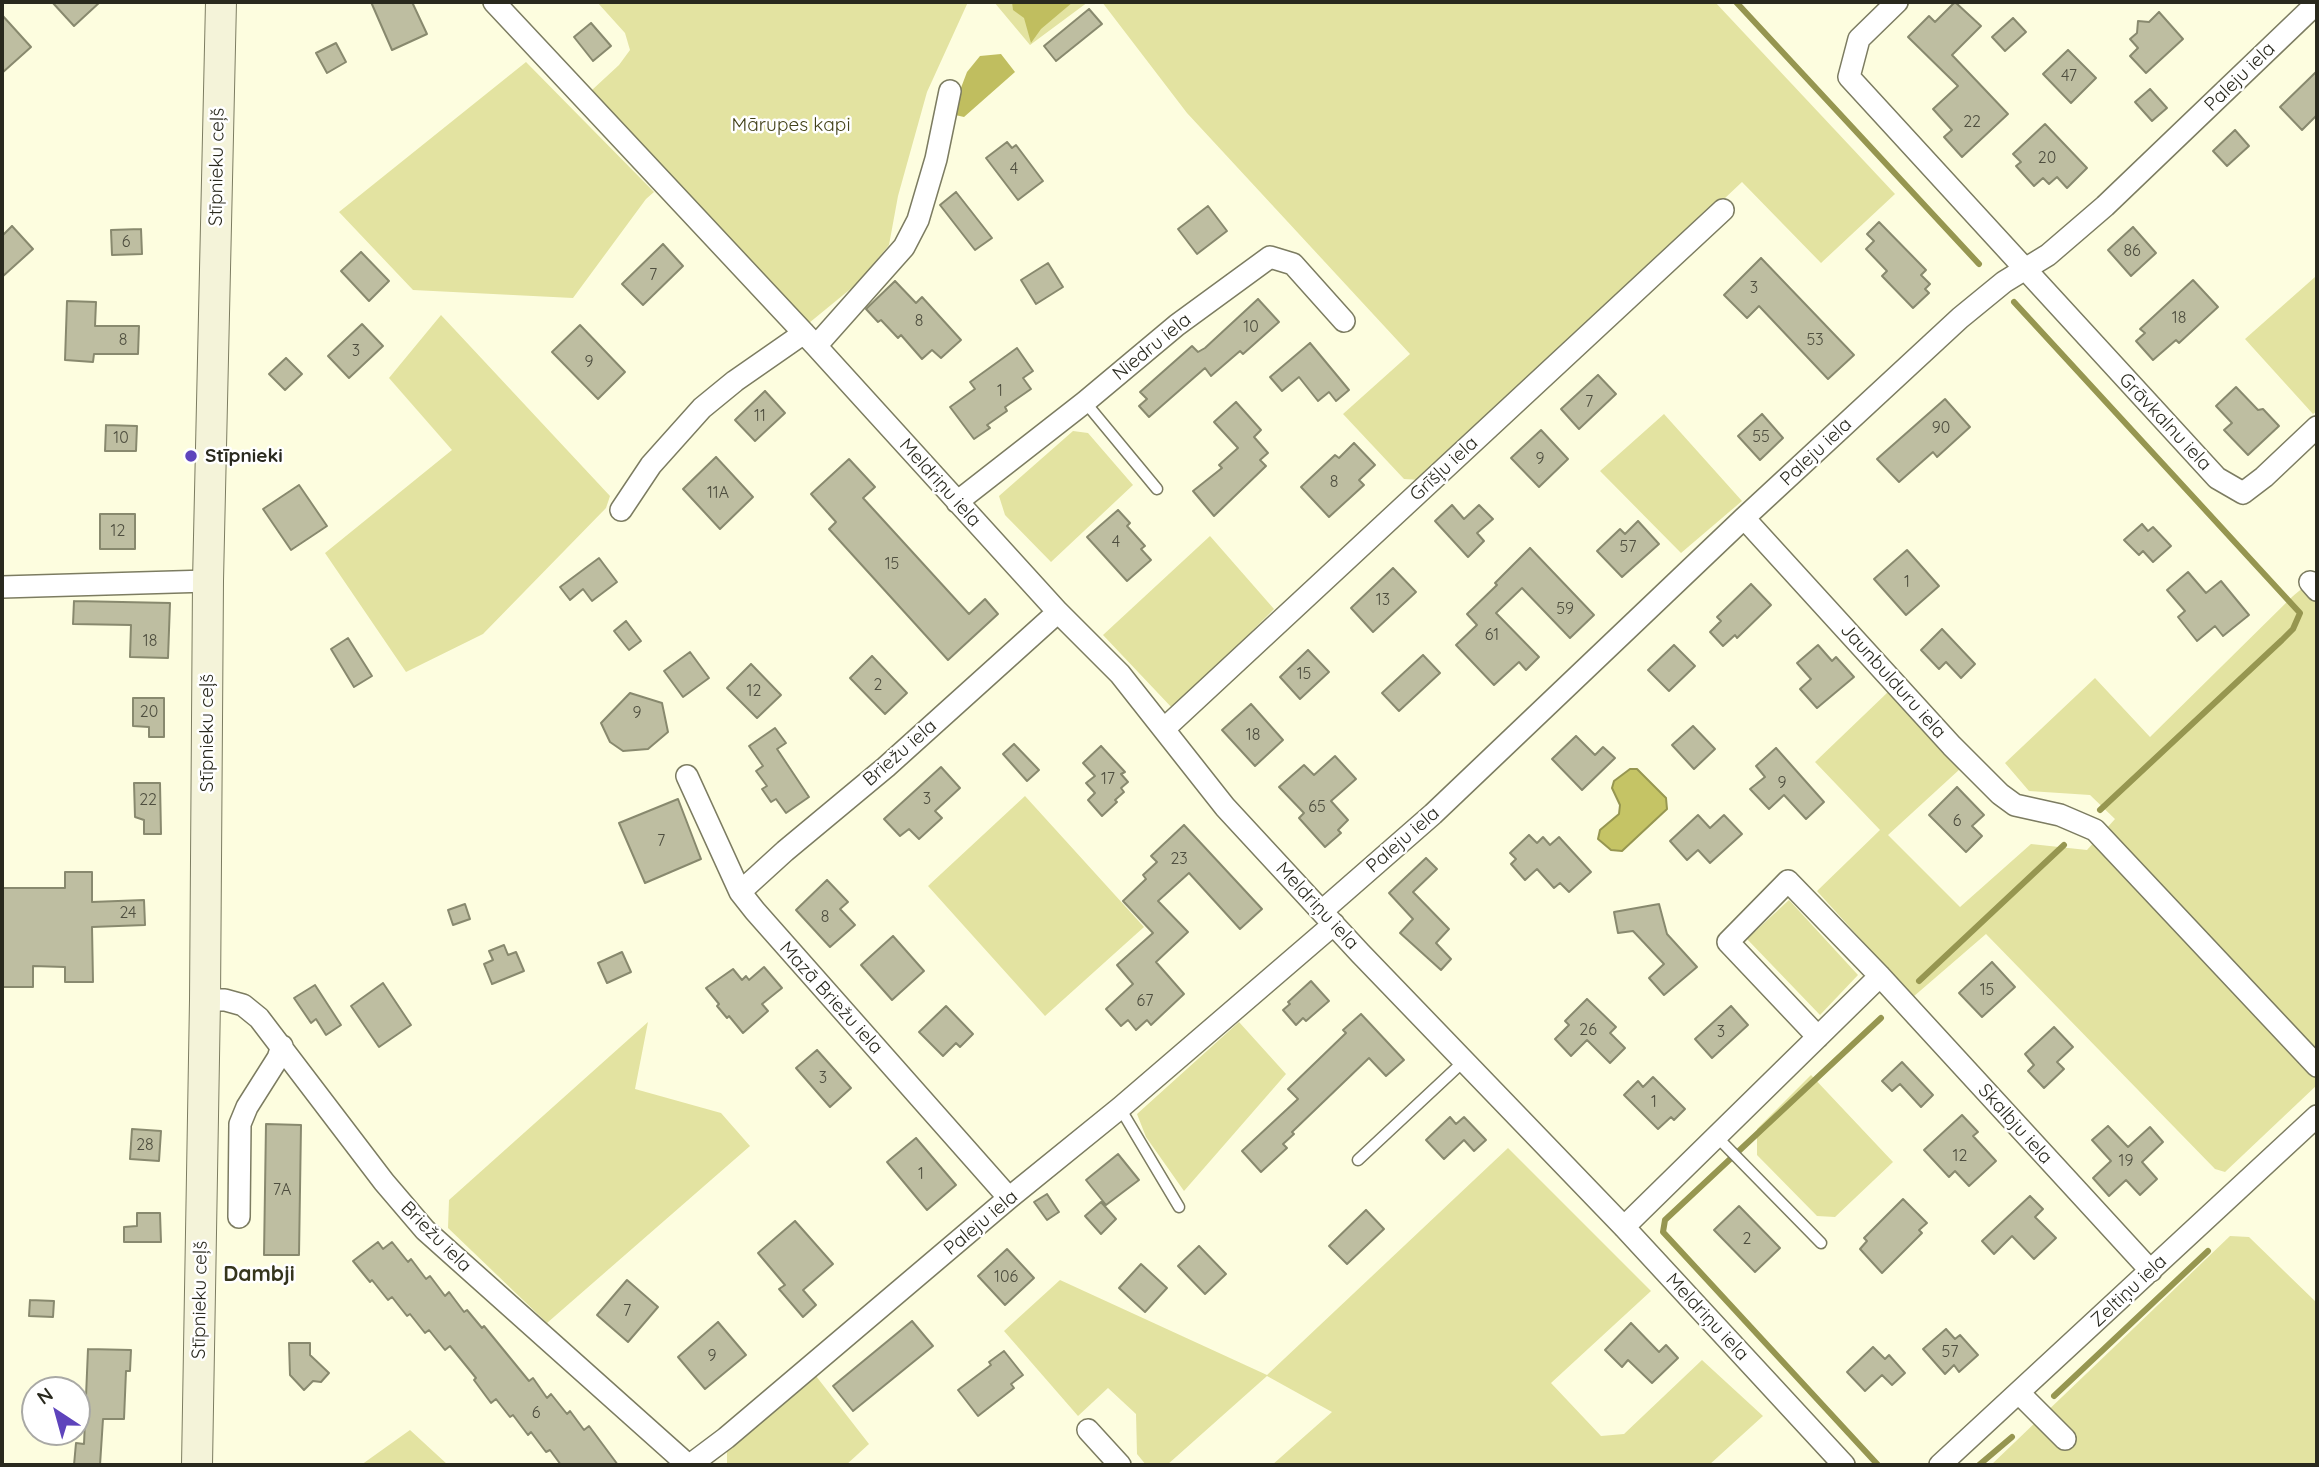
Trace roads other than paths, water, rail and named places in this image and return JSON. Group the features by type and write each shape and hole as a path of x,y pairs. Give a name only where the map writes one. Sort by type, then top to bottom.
{"main road":[{"name":"Stīpnieku ceļš","path":"197,1465 205,1000 208,582 221,2"}],"street":[{"name":"Meldriņu iela","path":"494,2 810,340 1058,612 1120,674 1225,807 1624,1227 1844,1465"},
{"path":"1897,2 1859,38 1849,77 2025,270"},
{"name":"Paleju iela","path":"689,1465 726,1438 1009,1198 1120,1108 1328,917 1744,518 1960,318 2004,282 2048,255 2105,206 2317,3"},
{"path":"621,510 651,465 702,408 735,380 810,340 904,247 918,220 936,159 950,91"},
{"name":"Grīšļu iela","path":"1164,729 1723,210"},
{"name":"Niedru iela","path":"957,502 1085,402 1177,324 1270,257 1293,264 1344,321"},
{"name":"Grāvkalnu iela","path":"2025,270 2217,478 2243,493 2317,427"},
{"name":"Jaunbulduru iela","path":"1744,518 1943,736 2000,794 2015,804 2060,815 2095,830 2317,1066"},
{"path":"2,587 208,582"},
{"name":"Briežu iela","path":"740,892 886,767 1058,612"},
{"name":"Mazā Briežu iela","path":"687,776 740,892 1009,1198"},
{"name":"Skalbju iela","path":"1818,1037 1728,942 1788,881 1880,976 2151,1271"},
{"path":"1624,1227 1880,976"},
{"name":"Briežu iela","path":"205,1000 225,1000 243,1005 259,1018 384,1182 425,1230 689,1465"},
{"path":"239,1217 240,1124 247,1107 278,1058 282,1046"},
{"name":"Zeltiņu iela","path":"1940,1465 2317,1116"},
{"path":"2019,1393 2065,1439"},
{"path":"1088,1430 1119,1465"}],"lane":[{"path":"1085,402 1157,489"},
{"path":"1358,1160 1464,1061"},
{"path":"1120,1108 1179,1207"},
{"path":"1717,1137 1821,1243"}],"waterway":[{"path":"1736,2 1979,264"},
{"path":"2014,302 2300,613 2293,629 2282,640 2100,810"},
{"path":"1919,981 2064,845"},
{"path":"1878,1465 1663,1232 1665,1220 1881,1018"},
{"path":"2054,1396 2208,1251"},
{"path":"1979,1465 2012,1437"}],"place":[{"name":"Stīpnieki","path":"191,456"}],"district":[{"name":"Dambji","path":"259,1275"}],"park label":[{"name":"Mārupes kapi","path":"791,125"}]}
